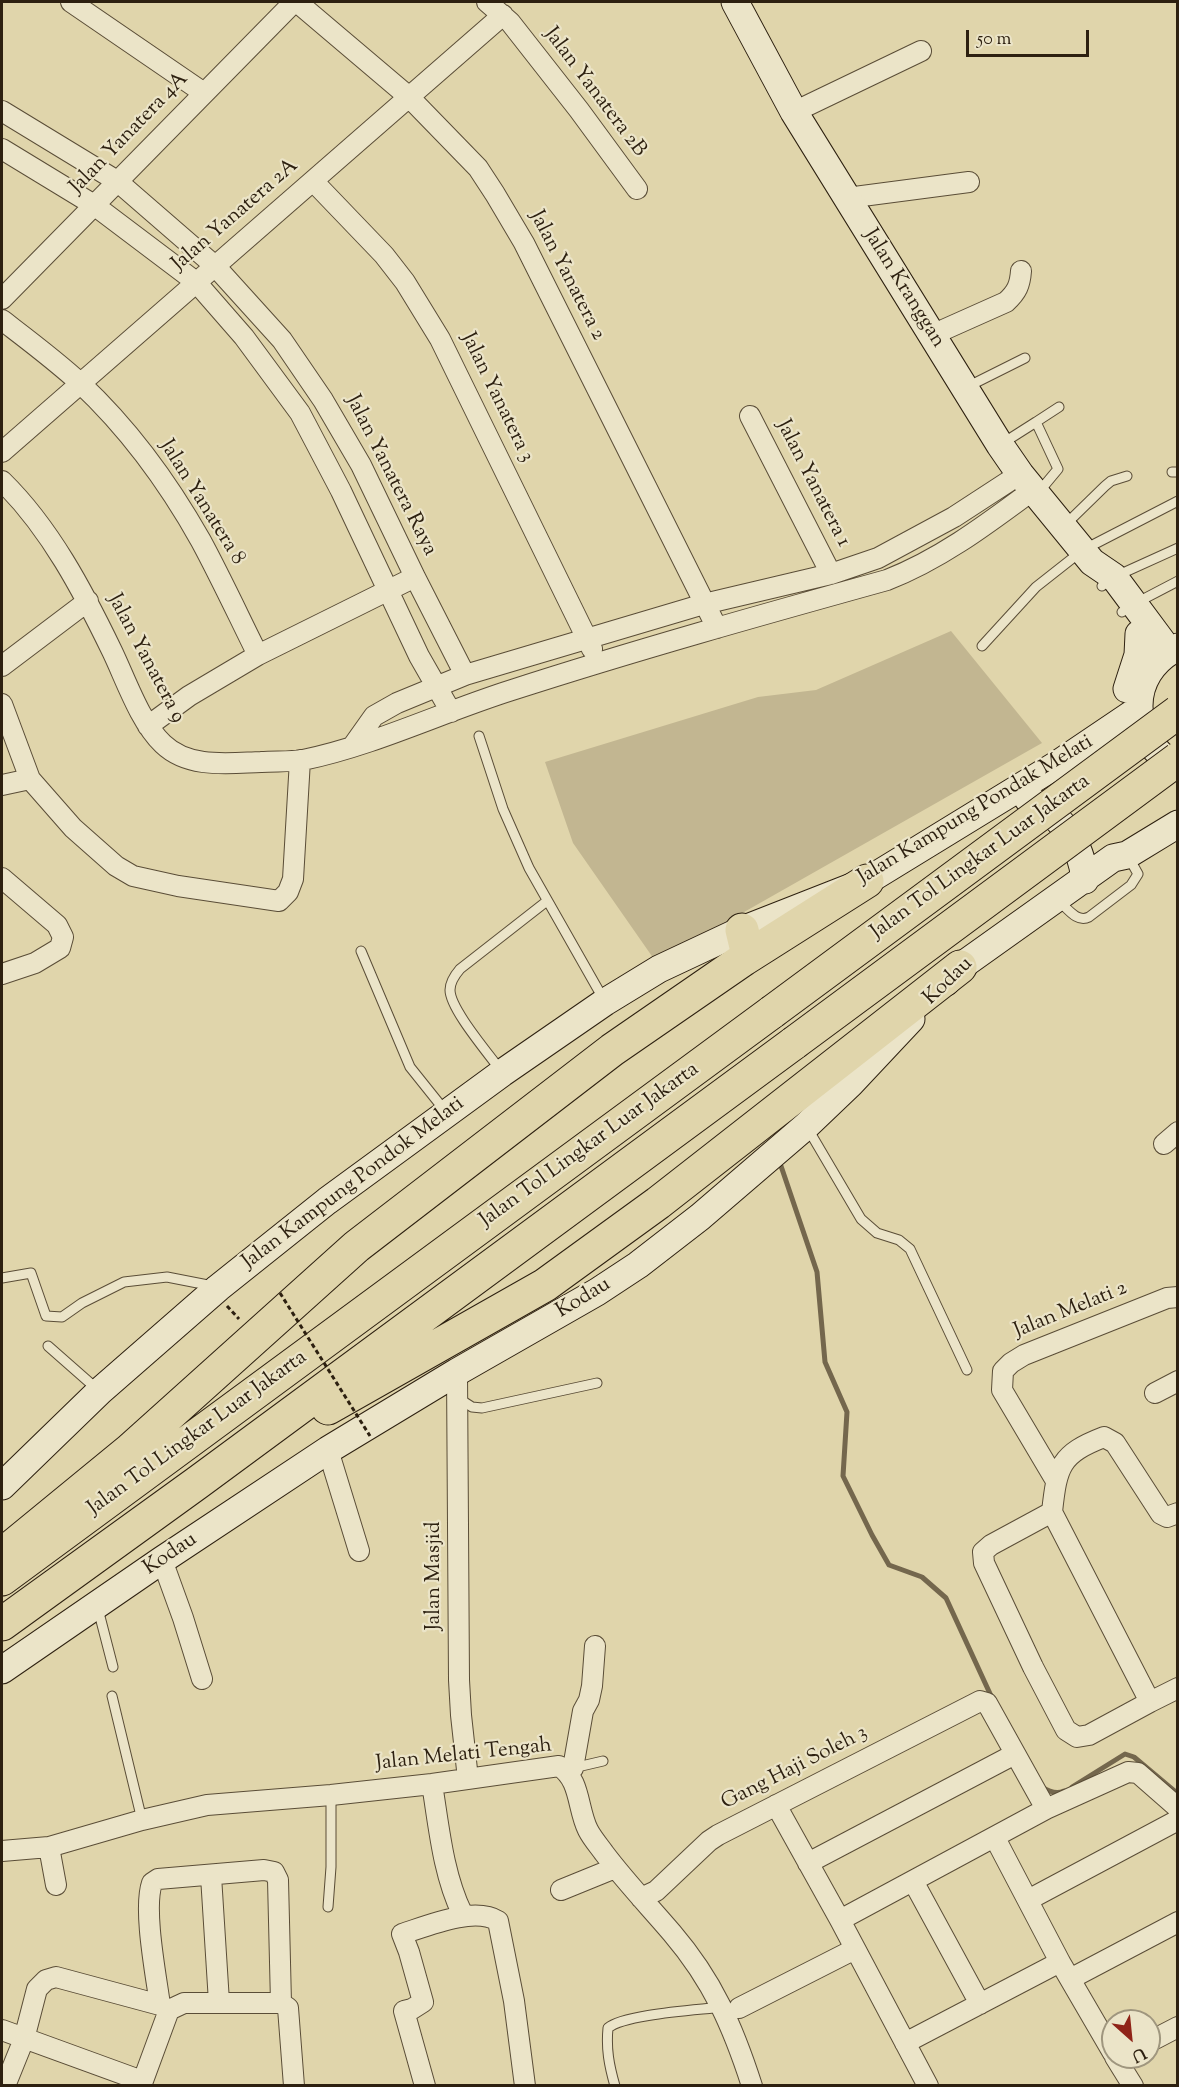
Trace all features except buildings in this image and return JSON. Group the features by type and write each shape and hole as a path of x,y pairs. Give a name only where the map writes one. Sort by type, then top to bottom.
{"highway":[{"name":"Jalan Tol Lingkar Luar Jakarta","path":"2,1579 1178,712"},
{"name":"Jalan Tol Lingkar Luar Jakarta","path":"2,1624 197,1483 1178,759"},
{"path":"2,1555 130,1450 357,1246 612,1050 743,944 867,881"},
{"path":"197,1483 545,1285 677,1188 960,967"}],"main road":[{"name":"Jalan Kranggan","path":"735,2 794,112 1000,445 1128,608 1168,652"},
{"name":"Jalan Kranggan","path":"1128,608 1139,634 1168,652"},
{"path":"1088,745 1127,690 1138,655 1139,634"},
{"path":"1168,652 1149,670 1139,696 1138,710 1144,734 1150,744 1168,762 1178,767"},
{"name":"Jalan Kampung Pondak Melati","path":"867,881 1058,764 1138,710"},
{"path":"1003,797 1027,799 1057,817 1077,846 1085,880"},
{"name":"Kodau","path":"2,1671 162,1560 328,1450 458,1385 638,1265 700,1217 806,1126 850,1084 960,967 1085,880 1125,849 1168,822"},
{"name":"Jalan Kampung Pondok Melati","path":"2,1486 100,1391 218,1288 327,1201 502,1073 605,1002 659,969 743,944"}],"street":[{"path":"71,2 204,93"},
{"name":"Jalan Yanatera 4A","path":"2,299 295,2"},
{"name":"Jalan Yanatera 2","path":"295,2 409,97 478,168 524,243 717,628"},
{"name":"Jalan Yanatera 2B","path":"487,2 503,15 579,110 637,189"},
{"name":"Jalan Yanatera 2A","path":"2,452 503,15"},
{"path":"794,112 921,51"},
{"name":"Jalan Yanatera Raya","path":"2,111 117,181 215,266 282,340 323,400 362,465 465,675"},
{"path":"2,149 94,205 196,282 244,337 300,413 341,491 387,591 450,712"},
{"name":"Jalan Yanatera 3","path":"313,181 384,255 405,282 440,339 598,662"},
{"path":"847,198 969,182"},
{"path":"932,335 1006,302 1020,285 1021,271"},
{"name":"Jalan Yanatera 8","path":"2,320 80,384 133,441 173,496 201,541 258,655"},
{"name":"Jalan Yanatera 1","path":"750,416 831,574"},
{"name":"Jalan Yanatera 9","path":"2,481 35,518 88,601 148,726 164,745 179,755 197,761 218,763 300,760"},
{"path":"352,747 374,716 436,686 465,675 704,604 831,574 878,558 933,529 1030,486"},
{"path":"2,704 30,779 74,828 116,866 133,876 178,886 279,901 288,892 293,879 300,760 352,747 598,662 887,580 920,566 969,537 1030,486"},
{"path":"933,529 944,551"},
{"path":"148,726 189,696 258,655 415,577"},
{"path":"2,666 88,601"},
{"path":"2,785 30,779"},
{"path":"2,878 57,925 63,937 60,948 35,963 2,974"},
{"name":"Jalan Melati 2","path":"1056,1481 1002,1390 1003,1371 1024,1355 1167,1298 1178,1297"},
{"path":"1155,1393 1178,1381"},
{"name":"Jalan Masjid","path":"458,1385 459,1680 460,1716 468,1779"},
{"path":"1150,1702 1124,1656 1052,1512 1056,1481 1068,1455 1104,1437 1115,1443 1161,1514 1167,1517 1178,1513"},
{"path":"328,1450 359,1551"},
{"path":"1052,1512 991,1545 983,1552 984,1563 1033,1667 1066,1730 1077,1737 1089,1735 1178,1688"},
{"path":"162,1560 202,1679"},
{"path":"570,1770 583,1711 589,1700 592,1686 595,1646"},
{"name":"Gang Haji Soleh 3","path":"641,1899 656,1891 709,1841 983,1700 987,1703 1015,1754"},
{"path":"808,1863 1015,1754 1046,1809"},
{"name":"Jalan Melati Tengah","path":"2,1851 49,1847 142,1820 207,1805 432,1784 559,1766 570,1770 588,1830 615,1868 690,1955 731,2008 740,2049 752,2085"},
{"path":"840,1920 996,1838 1046,1809 1128,1772 1138,1773 1178,1808"},
{"path":"432,1784 453,1892 462,1913 466,1915"},
{"path":"776,1805 928,2085"},
{"path":"1028,1900 1178,1820"},
{"path":"996,1838 1060,1962 1101,2030"},
{"path":"49,1847 56,1885"},
{"path":"561,1890 615,1868"},
{"path":"2,2030 141,2083 164,2008 148,1912 152,1883 158,1880 264,1870 274,1872 278,1880 282,2003"},
{"path":"211,1876 219,2002"},
{"path":"913,1881 980,2004"},
{"path":"425,2085 404,2011 423,2002 402,1934 466,1915 483,1915 498,1921 514,2001 525,2085"},
{"path":"1070,1979 1178,1922"},
{"path":"731,2008 855,1949"},
{"path":"905,2043 1060,1962"},
{"path":"5,2085 24,2039 37,1989 46,1980 56,1977 164,2008 184,2003 282,2003 288,2008 294,2085"},
{"path":"1161,2035 1178,2026"},
{"path":"1124,2069 1133,2085"}],"lane":[{"path":"965,388 1025,358"},
{"path":"1000,445 1059,407"},
{"path":"1030,486 1058,469 1036,422"},
{"path":"1064,527 1111,481 1127,476"},
{"path":"1098,569 1178,501"},
{"path":"982,646 1036,587 1098,569 1175,551"},
{"path":"1128,608 1178,581"},
{"path":"479,736 503,809 529,868 605,1002"},
{"path":"1057,899 1077,918 1089,917 1131,885 1138,874 1125,849"},
{"path":"502,1073 457,1011 449,993 450,983 460,969 547,901"},
{"path":"361,951 410,1067 447,1114"},
{"path":"806,1126 861,1219 877,1233 899,1240 910,1249 968,1370"},
{"path":"2,1278 31,1273 45,1316 62,1317 82,1303 124,1282 167,1277 218,1288"},
{"path":"48,1346 100,1391"},
{"path":"458,1385 471,1407 482,1408 597,1383"},
{"path":"97,1606 113,1667"},
{"path":"112,1696 142,1820"},
{"path":"570,1770 603,1761"},
{"path":"328,1907 331,1867 331,1795"},
{"path":"615,2085 606,2046 608,2028 612,2024 639,2018 731,2008"}],"path":[{"path":"280,1293 370,1436"}],"shaded area":[{"path":"951,631 1042,743 656,962 573,843 545,762 758,697 816,690"}],"waterway":[{"path":"781,1166 817,1272 825,1362 847,1412 843,1476 889,1565 922,1577 946,1598 992,1698"},
{"path":"1072,1787 1125,1754 1134,1757 1178,1794"},
{"path":"1042,1787 1055,1793 1064,1791"}]}
